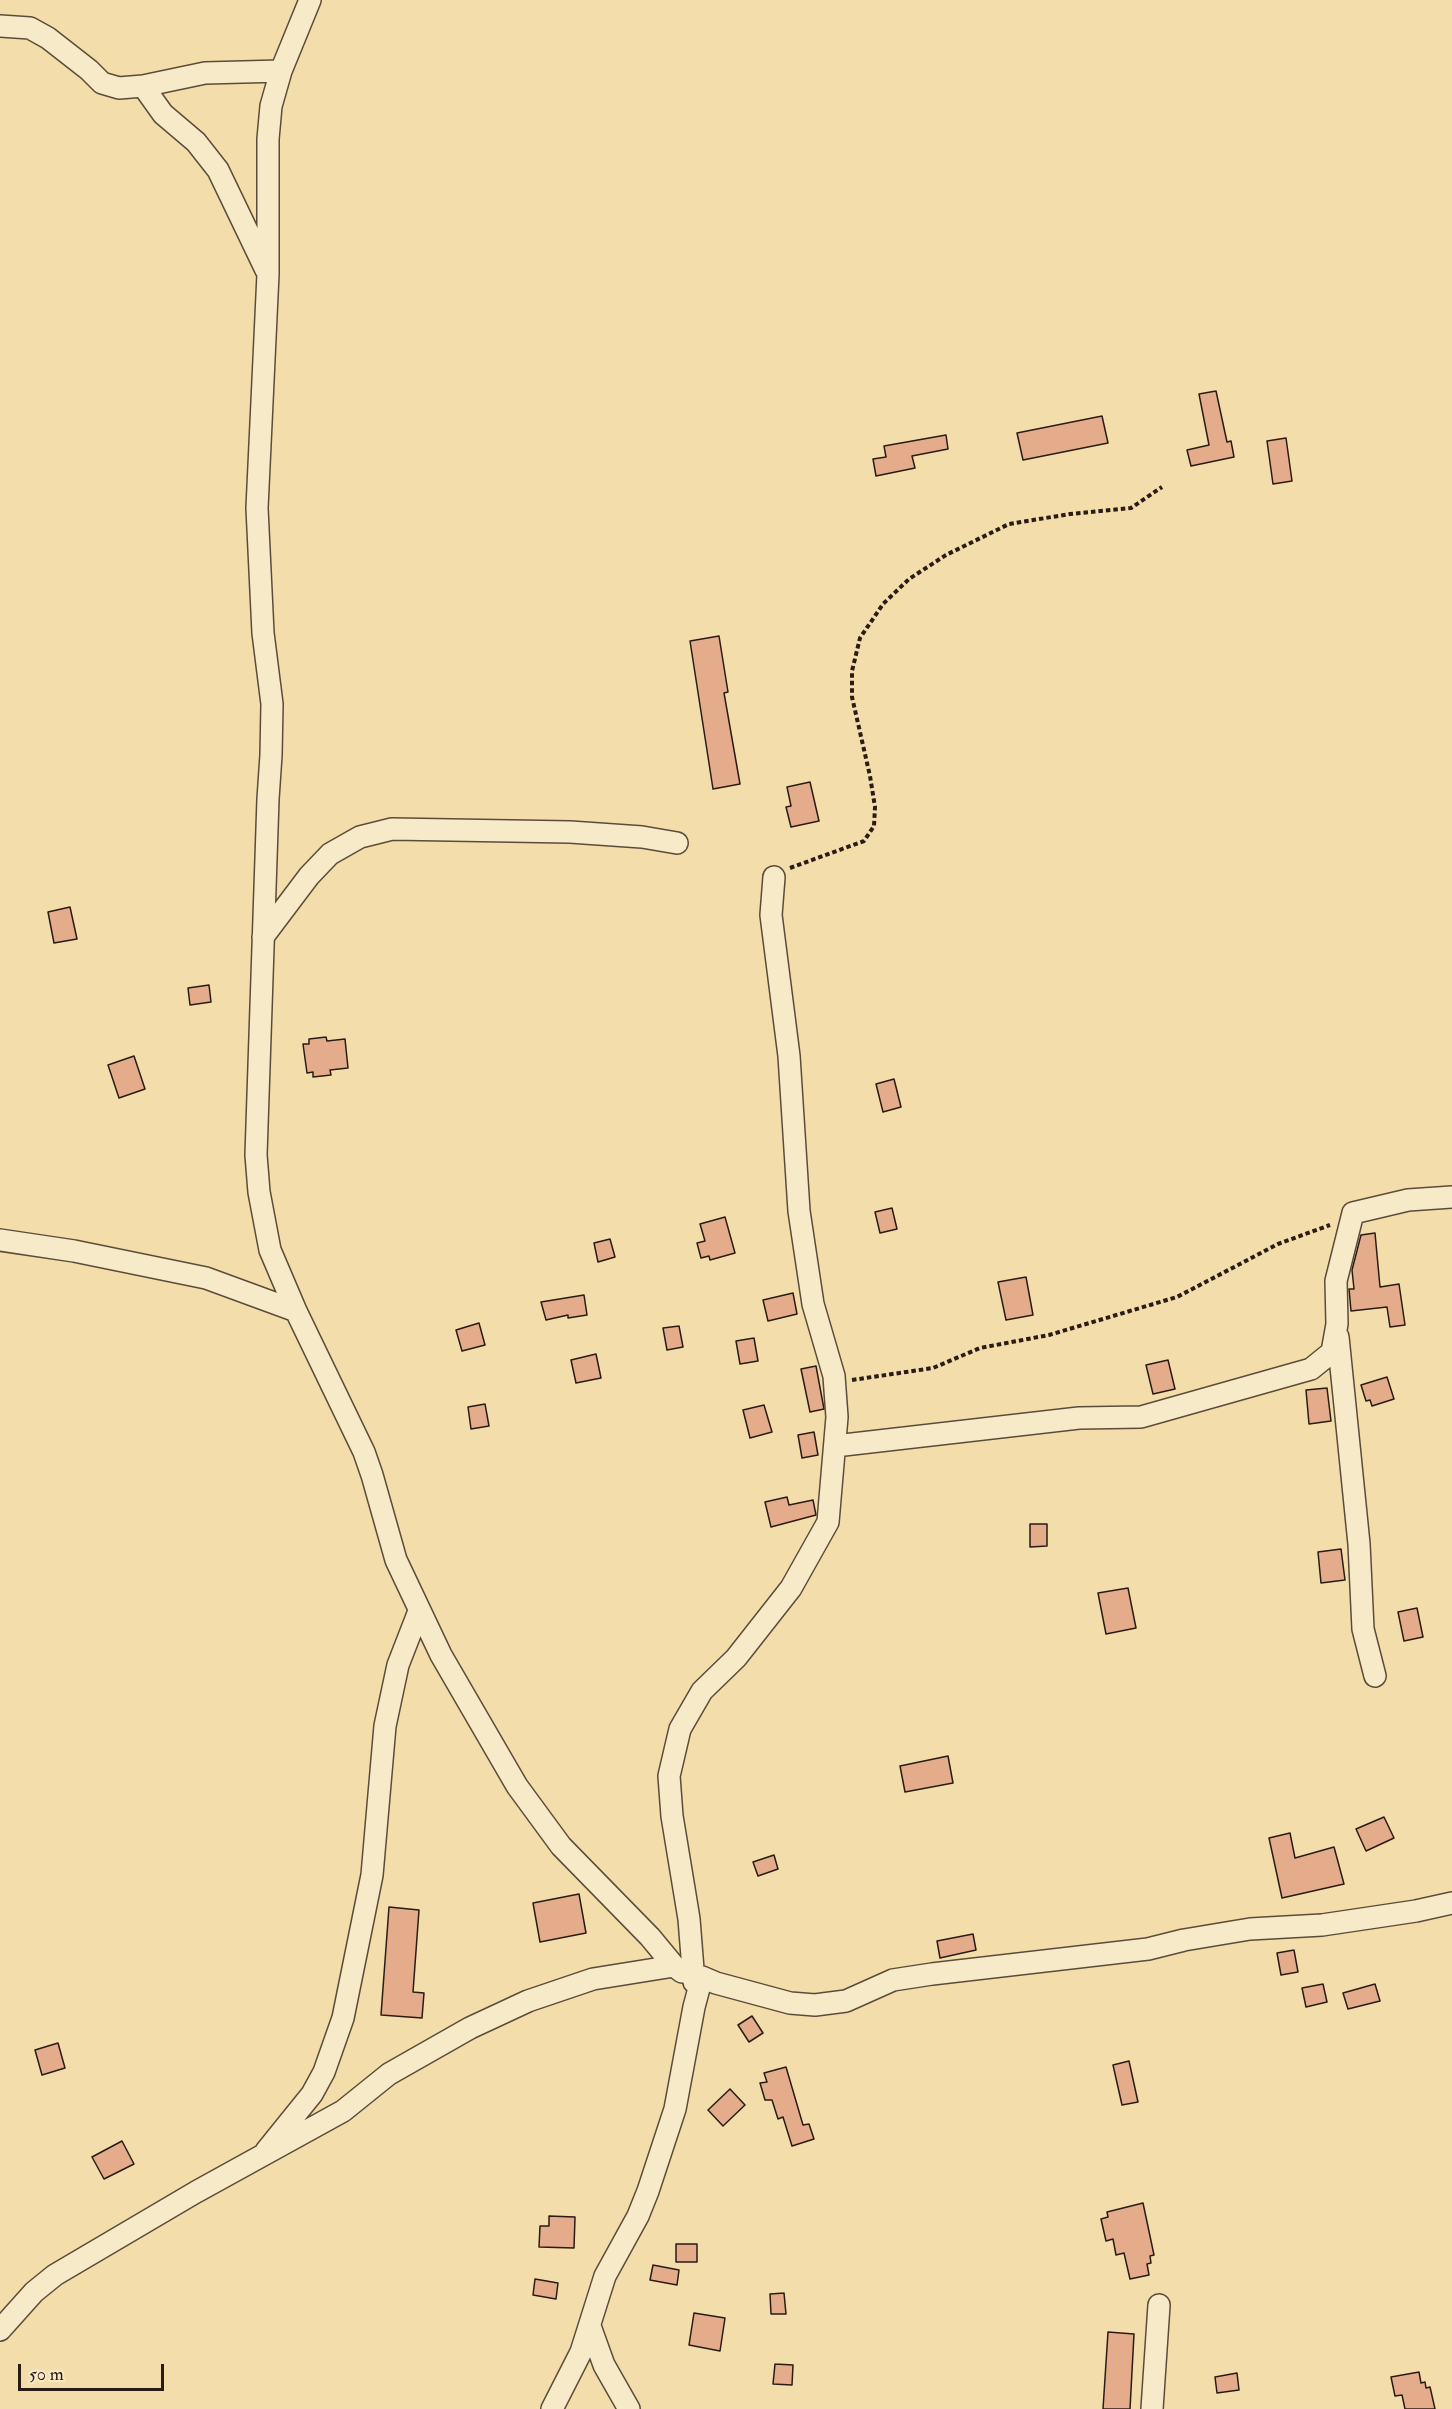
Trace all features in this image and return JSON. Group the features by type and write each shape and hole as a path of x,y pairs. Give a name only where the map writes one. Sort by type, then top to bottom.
{"street":[{"path":"310,0 281,71 271,106 268,139 268,274 257,508 263,633 272,704 272,755 268,799 256,1155 260,1192 270,1250 296,1311 364,1452 396,1560 418,1611 517,1786 561,1846 650,1937 674,1966 698,1979 790,2003 815,2005 846,2001 893,1980 932,1974 1137,1951 1184,1940 1250,1929 1322,1925 1416,1911 1452,1903"},
{"path":"0,26 30,28 48,38 102,83 119,88 143,86 205,73 281,71"},
{"path":"143,86 163,114 196,142 218,170 268,274"},
{"path":"263,937 309,876 330,854 360,837 392,829 570,832 642,837 677,843"},
{"path":"552,2409 581,2352 605,2276 638,2216 675,2109 698,1979 672,1816 669,1776 680,1729 702,1691 736,1658 791,1588 828,1522 837,1417 834,1376 813,1304 798,1211 789,1056 771,915 774,876"},
{"path":"1375,1676 1363,1629 1359,1544 1337,1324 1336,1281 1353,1214 1408,1200 1452,1197"},
{"path":"0,1240 74,1251 207,1278 296,1311"},
{"path":"835,1446 1078,1418 1141,1417 1311,1369 1332,1352 1337,1324"},
{"path":"262,2156 312,2094 324,2072 343,2018 372,1875 384,1726 398,1665 418,1611"},
{"path":"0,2330 34,2292 55,2275 343,2111 389,2074 470,2028 528,2001 593,1979 674,1966"},
{"path":"1152,2409 1159,2305"},
{"path":"590,2326 604,2365 629,2409"}],"path":[{"path":"774,876 864,841 874,826 875,807 870,776 852,698 852,671 860,638 883,604 909,579 946,555 1009,524 1131,508 1162,487"},
{"path":"834,1385 852,1380 933,1368 980,1348 1049,1335 1177,1297 1278,1244 1317,1232 1353,1214"}],"building":[{"path":"1216,391 1227,442 1231,441 1234,457 1191,466 1187,450 1209,445 1199,394"},
{"path":"1102,416 1108,443 1023,460 1017,433"},
{"path":"946,435 948,449 912,456 915,468 876,476 873,459 886,457 884,446"},
{"path":"1286,438 1292,481 1273,484 1267,441"},
{"path":"719,636 728,692 724,693 740,784 713,789 690,641"},
{"path":"810,782 819,821 791,827 786,807 791,806 787,787"},
{"path":"70,907 77,939 54,943 48,912"},
{"path":"209,985 211,1002 190,1005 188,988"},
{"path":"326,1037 327,1041 345,1039 348,1068 330,1070 331,1075 313,1077 313,1072 307,1073 303,1044 309,1044 309,1039"},
{"path":"134,1056 145,1089 119,1098 108,1065"},
{"path":"894,1079 901,1107 883,1112 876,1084"},
{"path":"892,1208 897,1229 880,1233 875,1212"},
{"path":"725,1217 735,1253 710,1260 709,1256 701,1258 697,1243 705,1241 700,1224"},
{"path":"1375,1233 1380,1287 1399,1284 1405,1325 1390,1327 1387,1307 1351,1311 1349,1289 1354,1289 1352,1270 1361,1235"},
{"path":"610,1239 615,1257 598,1262 594,1243"},
{"path":"1026,1277 1033,1315 1006,1320 998,1282"},
{"path":"793,1293 797,1314 768,1321 763,1300"},
{"path":"584,1295 587,1315 568,1318 568,1315 546,1320 541,1302"},
{"path":"479,1323 485,1345 462,1351 456,1330"},
{"path":"679,1326 683,1347 667,1350 663,1328"},
{"path":"754,1338 758,1361 740,1364 736,1341"},
{"path":"596,1354 601,1378 576,1383 571,1360"},
{"path":"1168,1360 1175,1389 1153,1394 1146,1365"},
{"path":"816,1366 824,1409 810,1412 801,1369"},
{"path":"1387,1377 1394,1399 1372,1406 1370,1400 1366,1401 1361,1385"},
{"path":"1327,1388 1331,1421 1309,1424 1306,1390"},
{"path":"485,1404 489,1426 471,1429 468,1407"},
{"path":"764,1405 772,1432 750,1438 743,1410"},
{"path":"814,1432 818,1455 802,1458 798,1435"},
{"path":"787,1497 789,1505 813,1500 816,1515 771,1527 765,1502"},
{"path":"1030,1524 1047,1524 1047,1546 1030,1547"},
{"path":"1341,1549 1345,1580 1321,1583 1318,1552"},
{"path":"1128,1588 1136,1628 1106,1634 1098,1593"},
{"path":"1417,1608 1423,1637 1404,1641 1398,1612"},
{"path":"948,1756 953,1783 905,1792 900,1766"},
{"path":"1384,1817 1394,1838 1366,1851 1356,1829"},
{"path":"1290,1833 1295,1858 1334,1847 1344,1884 1282,1898 1269,1838"},
{"path":"774,1855 778,1869 758,1876 753,1862"},
{"path":"579,1894 586,1933 540,1942 533,1903"},
{"path":"389,1907 419,1910 413,1992 424,1993 422,2018 381,2015"},
{"path":"973,1934 976,1950 940,1958 937,1941"},
{"path":"1294,1950 1298,1972 1281,1975 1277,1953"},
{"path":"1323,1984 1327,2002 1306,2007 1302,1988"},
{"path":"1375,1984 1380,2001 1348,2009 1343,1993"},
{"path":"752,2016 763,2033 749,2042 738,2025"},
{"path":"58,2043 65,2068 42,2075 35,2050"},
{"path":"1129,2061 1138,2102 1122,2105 1113,2065"},
{"path":"786,2067 803,2125 809,2124 814,2139 792,2146 783,2117 778,2119 772,2100 765,2100 760,2083 767,2082 764,2073"},
{"path":"730,2089 745,2105 723,2126 708,2110"},
{"path":"122,2141 134,2164 104,2179 92,2157"},
{"path":"1143,2203 1154,2255 1150,2256 1151,2263 1147,2264 1149,2275 1130,2279 1124,2253 1116,2255 1113,2239 1106,2241 1101,2219 1108,2217 1107,2212"},
{"path":"549,2216 575,2217 574,2248 539,2247 540,2226 549,2226"},
{"path":"676,2244 697,2244 697,2262 676,2262"},
{"path":"653,2265 679,2270 677,2285 650,2280"},
{"path":"535,2279 558,2283 556,2299 533,2295"},
{"path":"784,2293 786,2314 771,2314 770,2294"},
{"path":"694,2313 725,2318 720,2351 689,2345"},
{"path":"1108,2332 1134,2334 1130,2409 1103,2409"},
{"path":"775,2364 793,2365 792,2385 773,2384"},
{"path":"1419,2372 1421,2383 1425,2382 1426,2388 1430,2387 1435,2409 1405,2409 1402,2395 1395,2396 1391,2377"},
{"path":"1237,2373 1239,2390 1217,2393 1215,2377"}]}
